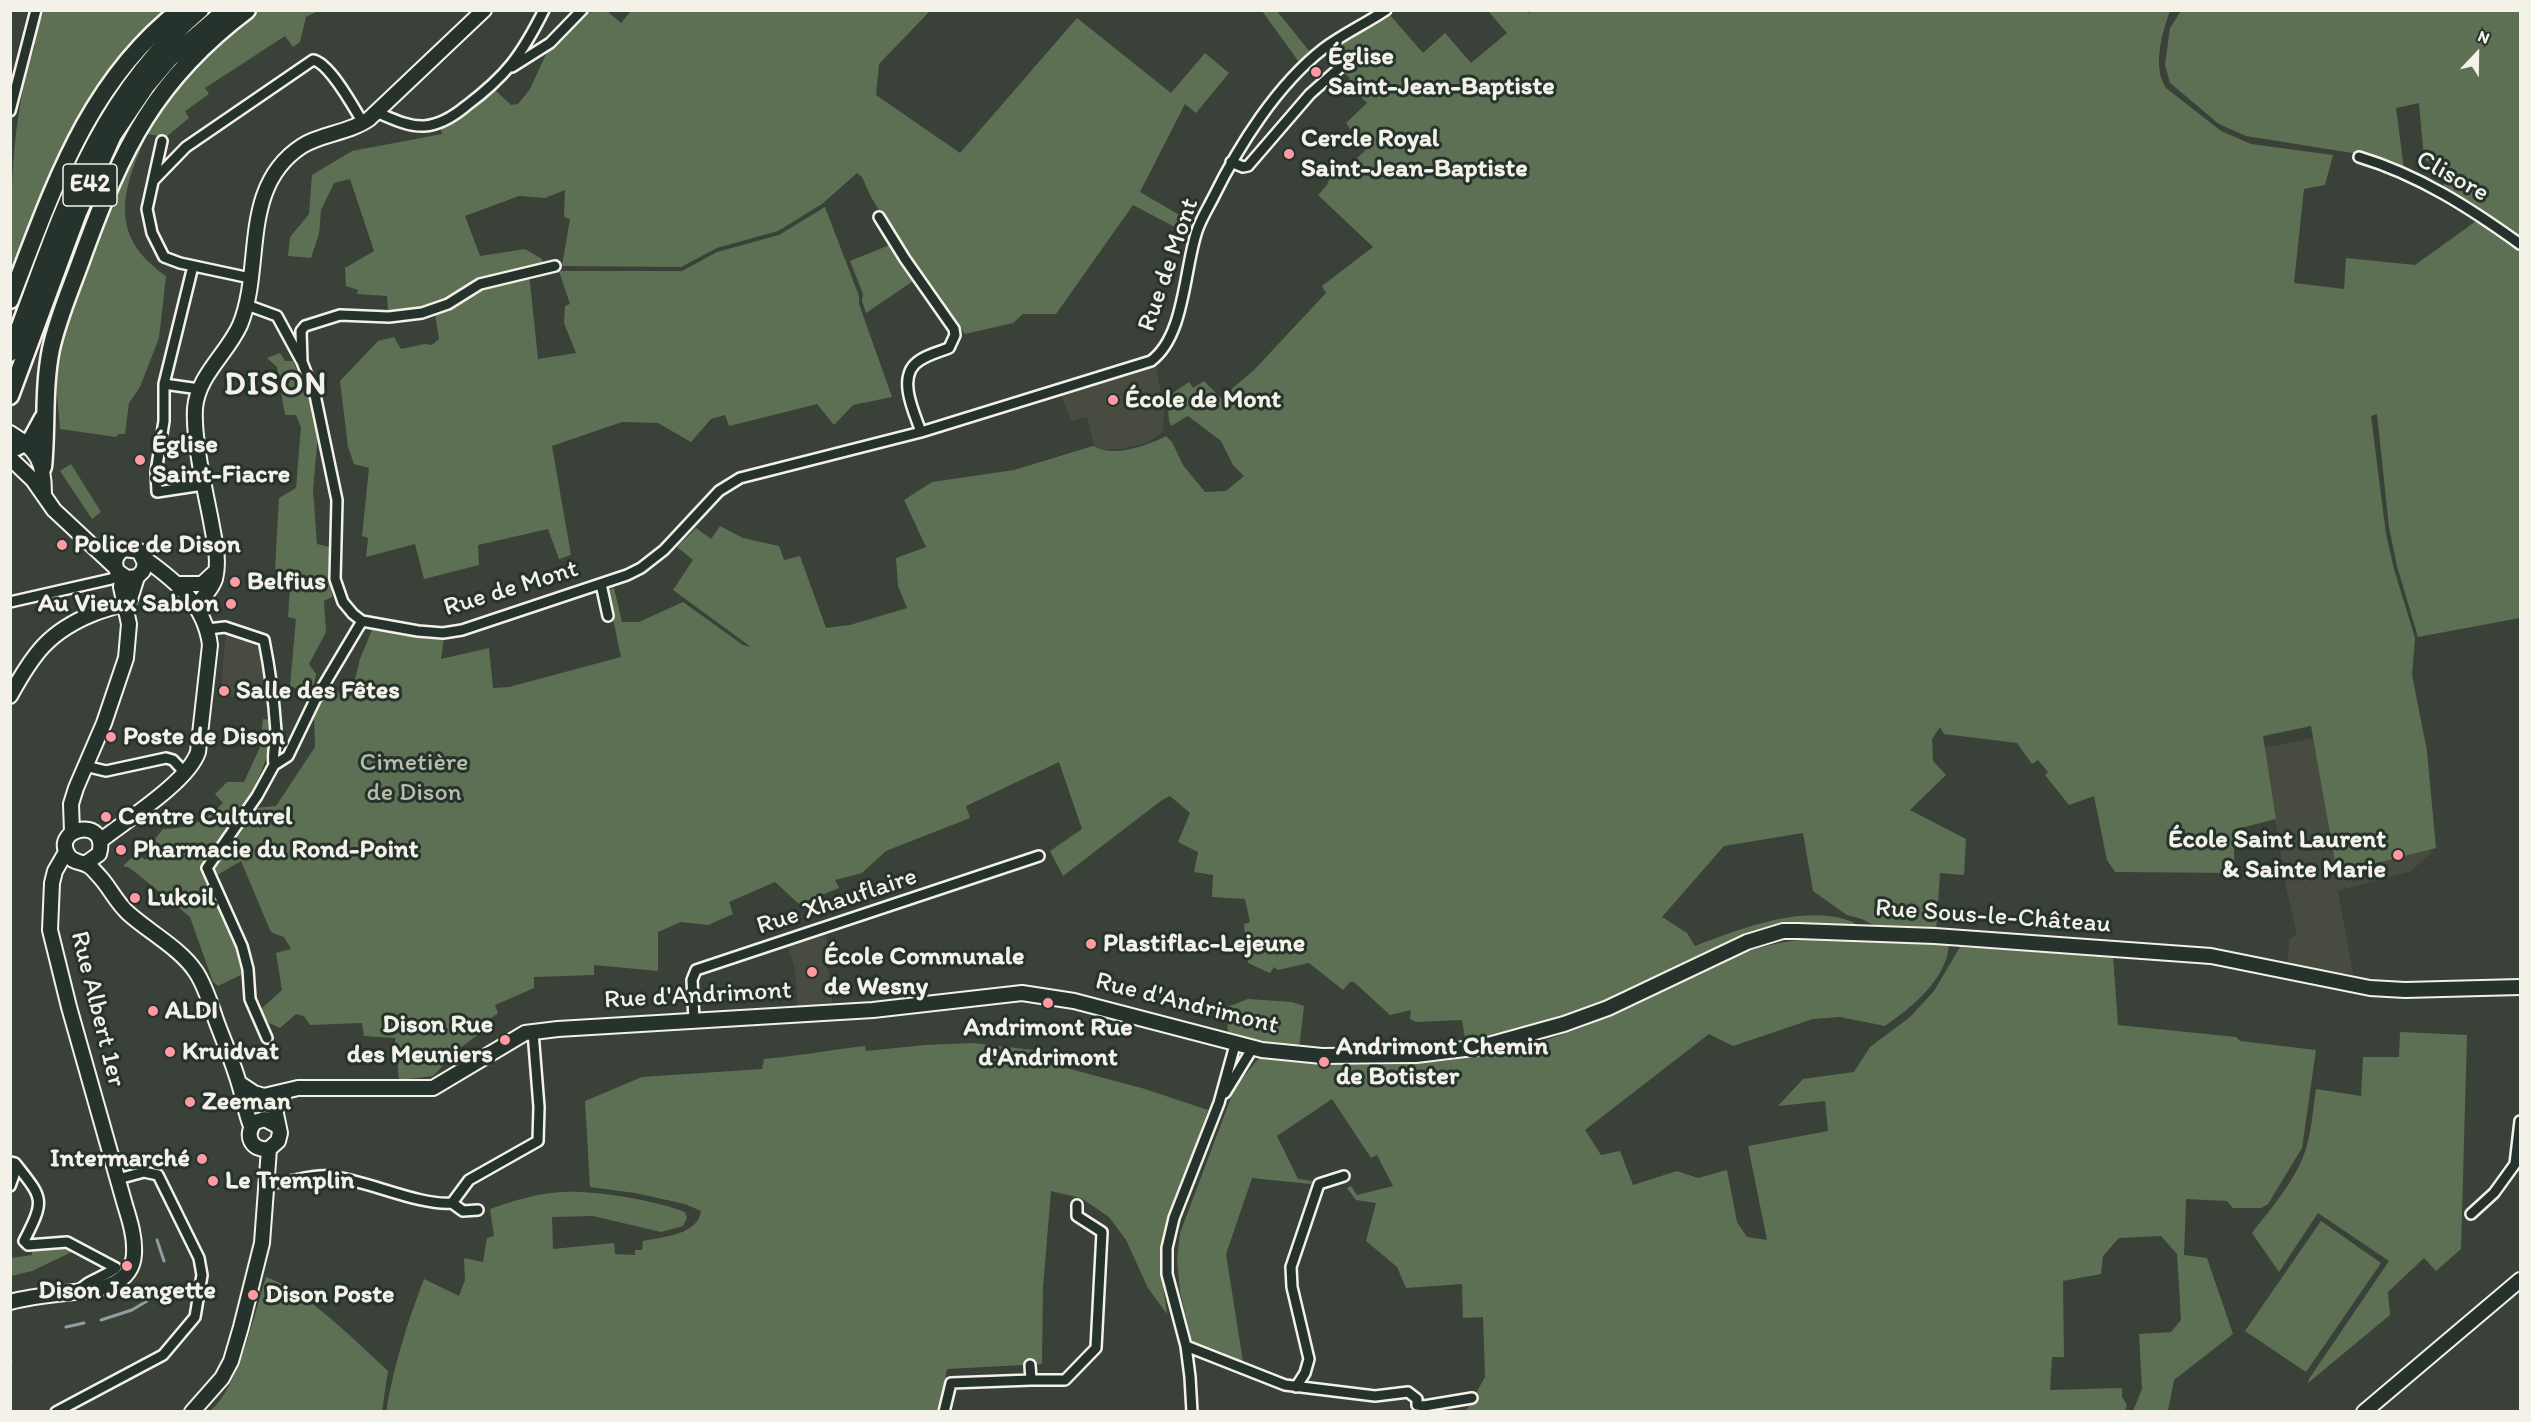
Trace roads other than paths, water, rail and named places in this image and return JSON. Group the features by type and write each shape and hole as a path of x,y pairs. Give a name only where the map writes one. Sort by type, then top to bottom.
{"highway":[{"path":"10,300 57,180 87,119 124,65 180,10"},
{"name":"E42","path":"10,353 66,207 100,130 135,76 157,51 200,10"},
{"name":"E42","path":"10,396 78,213 113,135 127,112 169,59 226,10"},
{"path":"42,467 51,350 59,321 104,198 131,140 174,77 196,52 247,10"},
{"path":"18,447 36,435 45,411"}],"street":[{"path":"10,111 36,10"},
{"path":"197,605 211,588 215,572 216,549 203,485 195,409 199,389 239,326 247,305 258,214 267,186 283,163 302,145 363,123 484,10"},
{"path":"376,112 400,122 423,126 438,123 454,115 495,84 510,68 544,10"},
{"path":"510,68 550,43 582,10"},
{"name":"Rue de Mont","path":"362,621 418,631 443,633 462,630 601,584 641,568 664,550 719,491 740,478 921,432 1035,399 1150,361 1158,356 1171,334 1198,230 1231,162 1288,80 1322,50 1386,10"},
{"path":"154,180 186,147 313,60 320,61 331,74 363,123"},
{"path":"1231,162 1243,167 1248,165 1310,94 1345,63"},
{"path":"162,141 147,209 152,233 164,257 193,266 250,278"},
{"name":"Clisore","path":"2359,157 2381,164 2443,192 2520,244"},
{"path":"879,217 904,258 954,329 955,335 949,348 924,358 910,371 908,383 910,402 921,432"},
{"path":"193,266 164,384 164,421 156,472 157,492 203,485"},
{"path":"302,362 301,331 305,326 340,315 389,317 422,313 448,304 480,284 555,266"},
{"path":"247,305 277,316 302,362 315,395 334,480 338,522 335,579 344,602 352,614 362,621 315,700 288,756 274,765 257,796 207,868 242,946 248,969 250,999 267,1038"},
{"path":"164,384 199,389"},
{"path":"10,433 18,447 42,467 44,493"},
{"path":"10,458 23,468 44,493 54,510 85,536 99,545 121,551 135,549 178,584 197,605 208,628 210,645 198,753 194,763 99,848 86,864"},
{"path":"85,536 119,576"},
{"path":"72,832 71,804 84,766 104,723 126,658 129,624 119,576 117,555 121,551"},
{"path":"10,696 30,661 45,642 61,630 95,613 125,603 132,596 137,577 145,567 145,559"},
{"path":"178,584 202,584 215,572"},
{"path":"95,613 119,576"},
{"path":"10,602 119,576 137,577"},
{"name":"Rue de Mont","path":"601,584 608,616"},
{"path":"208,628 225,627 264,640 274,707 276,735 274,765"},
{"path":"84,766 106,771 166,758 172,760 183,775"},
{"path":"107,885 93,832 88,829 77,829 66,841 66,852 76,862 86,864 107,885 123,908 177,952 198,974 240,1086 252,1126"},
{"name":"Rue Albert 1er","path":"10,1302 78,1292 117,1283 127,1273 135,1257 134,1238 69,1007 50,930 52,883 58,865 66,852"},
{"name":"Rue Xhauflaire","path":"694,1020 692,980 696,970 1039,856"},
{"name":"Rue Sous-le-Château","path":"1481,1047 1523,1036 1608,1008 1728,950 1784,931 1881,933 2176,952 2237,960 2330,982 2370,988 2405,990 2520,987"},
{"name":"Rue d'Andrimont","path":"240,1086 264,1096 310,1088 433,1088 507,1042 533,1032 873,1010 1022,993 1074,1000 1252,1048 1322,1056 1374,1056 1416,1055 1481,1047"},
{"path":"452,1203 469,1180 538,1141 539,1107 533,1032"},
{"path":"1191,1412 1186,1346 1167,1274 1167,1248 1174,1218 1219,1103 1235,1044"},
{"path":"1219,1103 1252,1048"},
{"path":"240,1086 271,1122 280,1137 276,1145 269,1149 258,1149 251,1142 249,1133 252,1126 260,1120 271,1122"},
{"path":"271,1122 275,1109 286,1092"},
{"path":"2470,1214 2494,1193 2515,1164 2520,1120"},
{"path":"192,1412 222,1378 231,1361 238,1339 262,1243 271,1184 269,1149"},
{"path":"10,1162 14,1175 10,1186"},
{"path":"10,1162 15,1163 40,1197 39,1207 24,1240 28,1245 67,1242 116,1268 102,1279 85,1283 78,1292"},
{"path":"56,1412 163,1355 195,1317 202,1275 199,1258 158,1174 144,1172 118,1179"},
{"path":"271,1184 331,1176 380,1187 437,1204 452,1203 463,1211 478,1210"},
{"path":"1296,1387 1305,1373 1309,1359 1292,1287 1291,1267 1319,1184 1344,1176"},
{"path":"944,1412 951,1383 1065,1380 1096,1348 1101,1232 1077,1216 1077,1205"},
{"path":"2364,1412 2520,1280"},
{"path":"1186,1346 1273,1382 1296,1387 1375,1396 1408,1392 1417,1399 1416,1408 1472,1398"},
{"path":"1030,1365 1031,1380"}],"waterway":[{"path":"157,1240 164,1261"},
{"path":"101,1320 132,1310 152,1298"},
{"path":"66,1327 84,1323"}],"place":[{"name":"Église Saint-Jean-Baptiste","path":"1316,72"},
{"name":"Cercle Royal Saint-Jean-Baptiste","path":"1289,154"},
{"name":"École de Mont","path":"1113,400"},
{"name":"Église Saint-Fiacre","path":"140,460"},
{"name":"Police de Dison","path":"62,545"},
{"name":"Belfius","path":"235,582"},
{"name":"Au Vieux Sablon","path":"231,604"},
{"name":"Salle des Fêtes","path":"224,691"},
{"name":"Poste de Dison","path":"111,737"},
{"name":"Centre Culturel","path":"106,817"},
{"name":"Pharmacie du Rond-Point","path":"121,850"},
{"name":"École Saint Laurent & Sainte Marie","path":"2398,855"},
{"name":"Lukoil","path":"135,898"},
{"name":"Plastiflac-Lejeune","path":"1091,944"},
{"name":"École Communale de Wesny","path":"812,972"},
{"name":"Andrimont Rue d'Andrimont","path":"1048,1003"},
{"name":"ALDI","path":"153,1011"},
{"name":"Dison Rue des Meuniers","path":"505,1040"},
{"name":"Kruidvat","path":"170,1052"},
{"name":"Andrimont Chemin de Botister","path":"1324,1062"},
{"name":"Zeeman","path":"190,1102"},
{"name":"Intermarché","path":"202,1159"},
{"name":"Le Tremplin","path":"213,1181"},
{"name":"Dison Jeangette","path":"127,1266"},
{"name":"Dison Poste","path":"253,1295"}],"district":[{"name":"DISON","path":"276,386"}],"park label":[{"name":"Cimetière de Dison","path":"414,778"}]}
